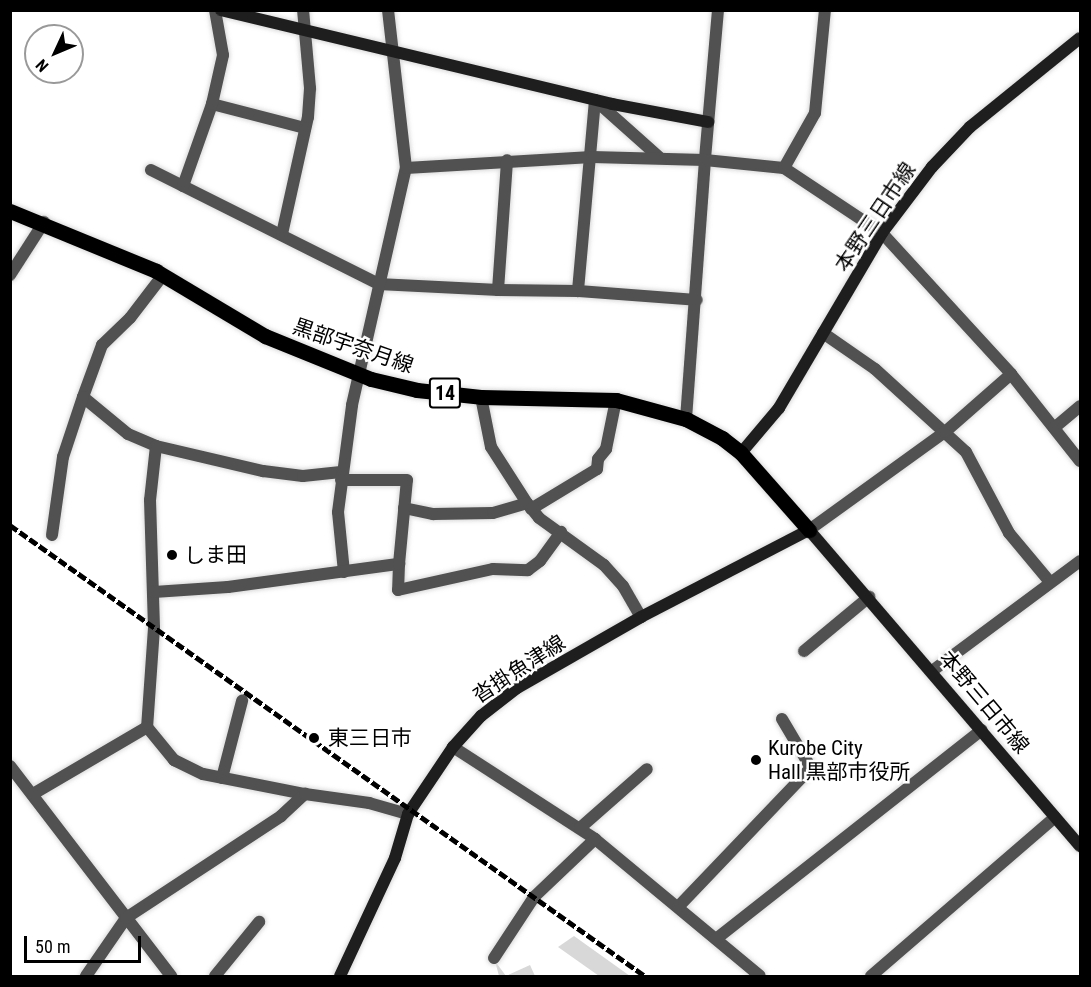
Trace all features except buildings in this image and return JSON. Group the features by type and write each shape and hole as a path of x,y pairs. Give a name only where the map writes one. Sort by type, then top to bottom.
{"main road":[{"path":"221,10 595,100 708,122"},
{"name":"本野三日市線","path":"741,453 779,408 882,233 932,167 970,127 1080,38"},
{"name":"黒部宇奈月線","path":"10,211 44,222 163,275 265,336 358,375 417,390 481,397 616,400 686,419 723,438 741,453 809,530"},
{"name":"本野三日市線","path":"809,530 869,597 1080,846"},
{"name":"沓掛魚津線","path":"340,976 395,858 408,814 453,747 481,716 517,688 641,617 809,530"}],"street":[{"path":"183,186 212,104 224,55 215,10"},
{"path":"282,234 305,128 310,88 303,10"},
{"path":"344,572 338,512 341,476 358,375 406,168 388,10"},
{"path":"686,419 718,10"},
{"path":"784,168 815,113 825,10"},
{"path":"578,291 592,157 595,100"},
{"path":"595,100 658,157"},
{"path":"212,104 305,128"},
{"path":"406,168 507,160 592,157 658,157 784,168 882,233 1011,374 1080,461"},
{"path":"498,290 507,160"},
{"path":"151,170 379,284 498,290 578,291 696,300"},
{"path":"10,275 44,222"},
{"path":"52,535 63,457 102,345 130,318 163,275"},
{"path":"824,333 875,369 966,452 1009,533 1050,582"},
{"path":"809,530 945,432 1011,374"},
{"path":"83,397 128,434 156,446 263,471 303,476 407,480 398,590 483,571 528,570 540,561 561,532"},
{"path":"481,397 491,447 529,506 604,565 623,586 641,617"},
{"path":"404,508 433,514 493,513 529,506 597,469 598,459 606,449 616,400"},
{"path":"1054,428 1080,406"},
{"path":"156,446 150,500 154,591 147,727 174,760 203,774 305,794 369,803 408,814"},
{"path":"932,671 1080,561"},
{"path":"154,591 228,587 399,564"},
{"path":"804,651 869,597"},
{"path":"222,778 242,701"},
{"path":"678,907 811,768 782,718"},
{"path":"33,794 147,727"},
{"path":"716,939 982,730"},
{"path":"453,747 595,839 760,976"},
{"path":"10,766 171,976"},
{"path":"580,828 648,769"},
{"path":"86,976 126,918 281,816 305,794"},
{"path":"871,976 1054,817"},
{"path":"494,958 534,897 595,839"},
{"path":"215,976 259,922"}],"shaded area":[{"path":"574,936 630,976 599,976 558,947"},
{"path":"495,961 506,976 499,976"},
{"path":"530,965 535,976 506,976"}],"railway":[{"path":"10,525 645,976"}],"place":[{"name":"しま田","path":"172,555"},
{"name":"東三日市","path":"314,738"},
{"name":"Kurobe City Hall 黒部市役所","path":"756,760"}]}
